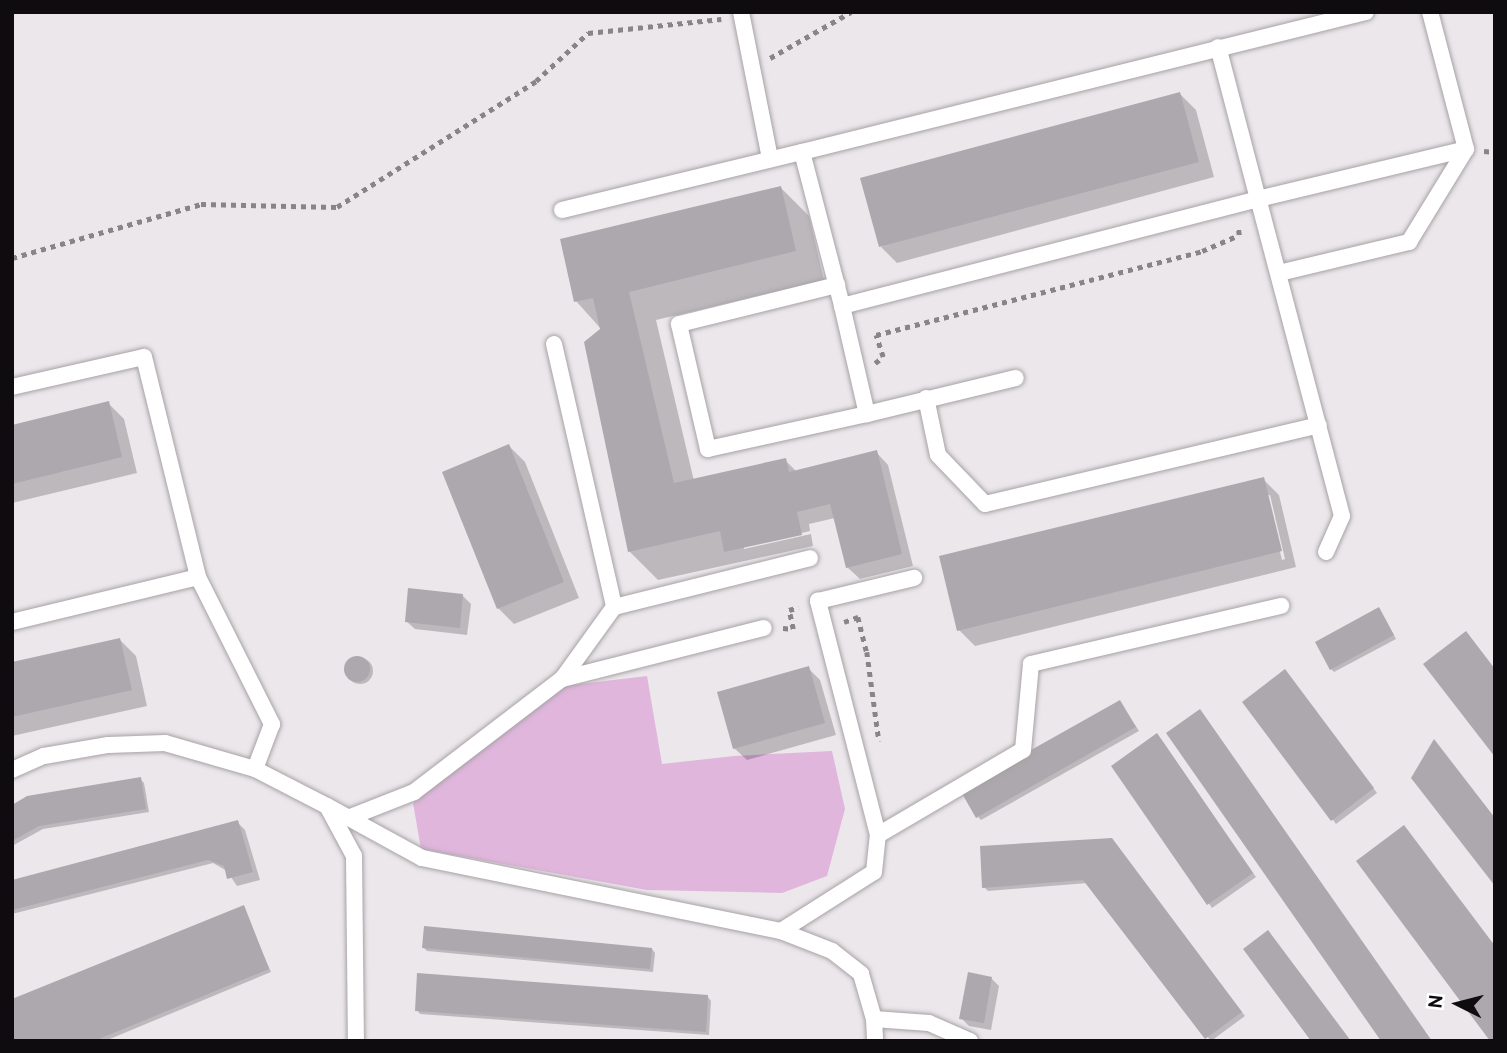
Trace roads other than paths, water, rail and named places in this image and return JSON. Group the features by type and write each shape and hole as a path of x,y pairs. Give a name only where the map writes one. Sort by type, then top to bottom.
{"lane":[{"path":"562,210 1366,12"},
{"path":"1279,273 1409,242 1466,149 1430,12"},
{"path":"733,15 771,159"},
{"path":"1218,47 1342,516 1326,552"},
{"path":"842,306 1466,149"},
{"path":"802,152 867,414"},
{"path":"836,285 679,324 708,449 1016,378"},
{"path":"554,344 614,607"},
{"path":"12,387 144,356 198,578 272,723 254,769"},
{"path":"926,398 938,455 985,504 1319,425"},
{"path":"348,818 414,792 562,679 614,607 810,558"},
{"path":"12,622 198,578"},
{"path":"781,930 874,872 878,835 818,601 914,578"},
{"path":"878,835 1023,750 1031,664 1281,606"},
{"path":"562,679 764,628"},
{"path":"12,770 57,754 108,745 165,743 280,779 422,858 781,930 832,951 861,974 874,1019 875,1041"},
{"path":"327,806 354,856 356,1041"},
{"path":"874,1019 929,1023 970,1041"}]}
